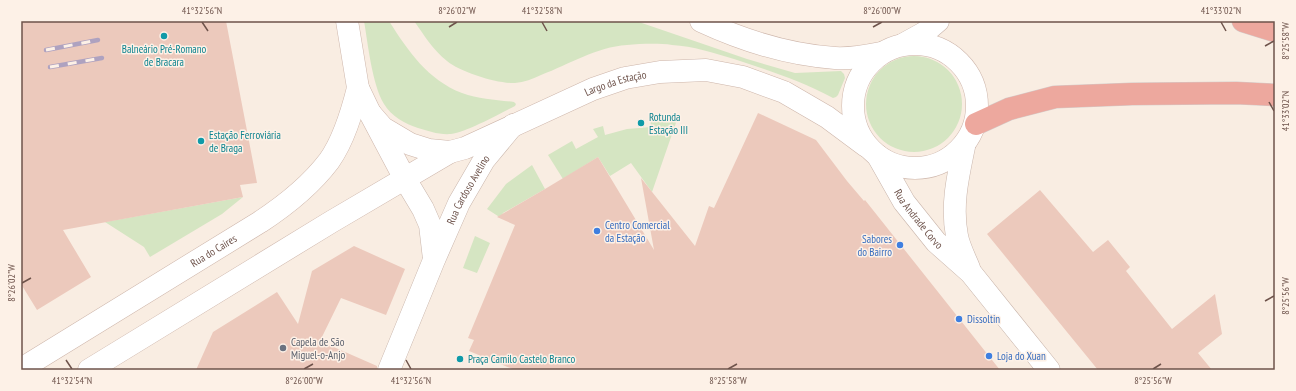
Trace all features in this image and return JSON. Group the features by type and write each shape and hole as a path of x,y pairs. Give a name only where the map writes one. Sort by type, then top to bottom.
{"highway":[{"path":"1244,21 1275,31"},
{"path":"976,124 1009,109 1055,97 1236,93 1275,95"}],"main road":[{"name":"Largo da Estação","path":"347,21 358,88 405,179"},
{"path":"701,21 722,31 801,54 836,58 860,57 881,53 904,44 924,33 938,21"},
{"path":"881,53 866,67 856,86 853,106 856,127 872,151 894,166 913,169 932,167 949,160 964,147 976,124 978,99 970,74 952,55 929,45 904,44"},
{"name":"Largo da Estação","path":"370,113 383,128 410,144 430,150 450,152 465,148 593,89 625,78 660,72 706,70 743,77 784,92 828,117 872,151"},
{"name":"Rua do Caires","path":"21,369 254,226 284,206 308,186 329,160 346,128 353,109 358,88"},
{"name":"Rua Cardoso Avelino","path":"389,370 459,203 484,160 513,125"},
{"name":"Rua Andrade Corvo","path":"964,147 954,209 957,238 971,273"},
{"name":"Rua Andrade Corvo","path":"872,151 904,202 927,231 936,242 971,273 1049,370"},
{"path":"89,370 331,222 450,152"},
{"name":"Rua Cardoso Avelino","path":"405,179 423,209 430,225 434,260"}],"green space":[{"path":"364,21 389,21 411,54 429,72 450,87 475,97 514,102 516,104 515,106 458,133 451,134 442,134 430,131 403,122 394,116 384,104 376,86"},
{"path":"414,21 636,21 747,59 795,73 841,71 845,78 838,95 833,98 784,76 719,54 667,44 649,44 616,46 594,52 532,79 518,83 499,82 470,73 447,61 437,52"},
{"path":"914,56 932,60 941,64 948,70 954,77 958,86 962,104 958,122 954,131 948,138 941,144 932,148 914,152 896,148 887,144 880,138 874,131 870,122 866,104 870,86 874,77 880,70 887,64 896,60"},
{"path":"679,114 652,192 631,163 610,176 598,157 563,179 548,155 572,141 576,149 598,137 593,129 603,126 605,135 627,129 651,127 650,118"},
{"path":"532,165 545,189 503,213 501,218 487,209 506,184"},
{"path":"243,197 222,214 150,257 144,247 105,222"},
{"path":"475,236 490,243 477,273 463,268"}],"building":[{"path":"21,21 226,21 257,183 240,185 243,197 63,230 91,277 37,310 21,284"},
{"path":"758,113 816,140 847,181 864,201 865,200 1000,370 515,370 469,351 474,340 468,338 515,225 497,217 598,157 654,250 641,178 695,246 709,206 714,208"},
{"path":"1040,190 1093,252 1108,240 1130,267 1126,271 1172,329 1215,294 1222,334 1198,353 1212,370 1098,370 987,234"},
{"path":"354,246 405,269 386,315 341,298 320,341 377,366 377,370 196,370 213,332 277,292 298,324 312,271"}],"railway":[{"path":"46,50 98,40"},
{"path":"50,67 102,58"}],"place":[{"name":"Balneário Pré-Romano de Bracara","path":"164,36"},
{"name":"Rotunda Estação III","path":"641,123"},
{"name":"Estação Ferroviária de Braga","path":"201,141"},
{"name":"Centro Comercial da Estação","path":"597,231"},
{"name":"Sabores do Bairro","path":"900,245"},
{"name":"Dissoltin","path":"959,319"},
{"name":"Capela de São Miguel-o-Anjo","path":"283,348"},
{"name":"Loja do Xuan","path":"989,356"},
{"name":"Praça Camilo Castelo Branco","path":"460,359"}]}
